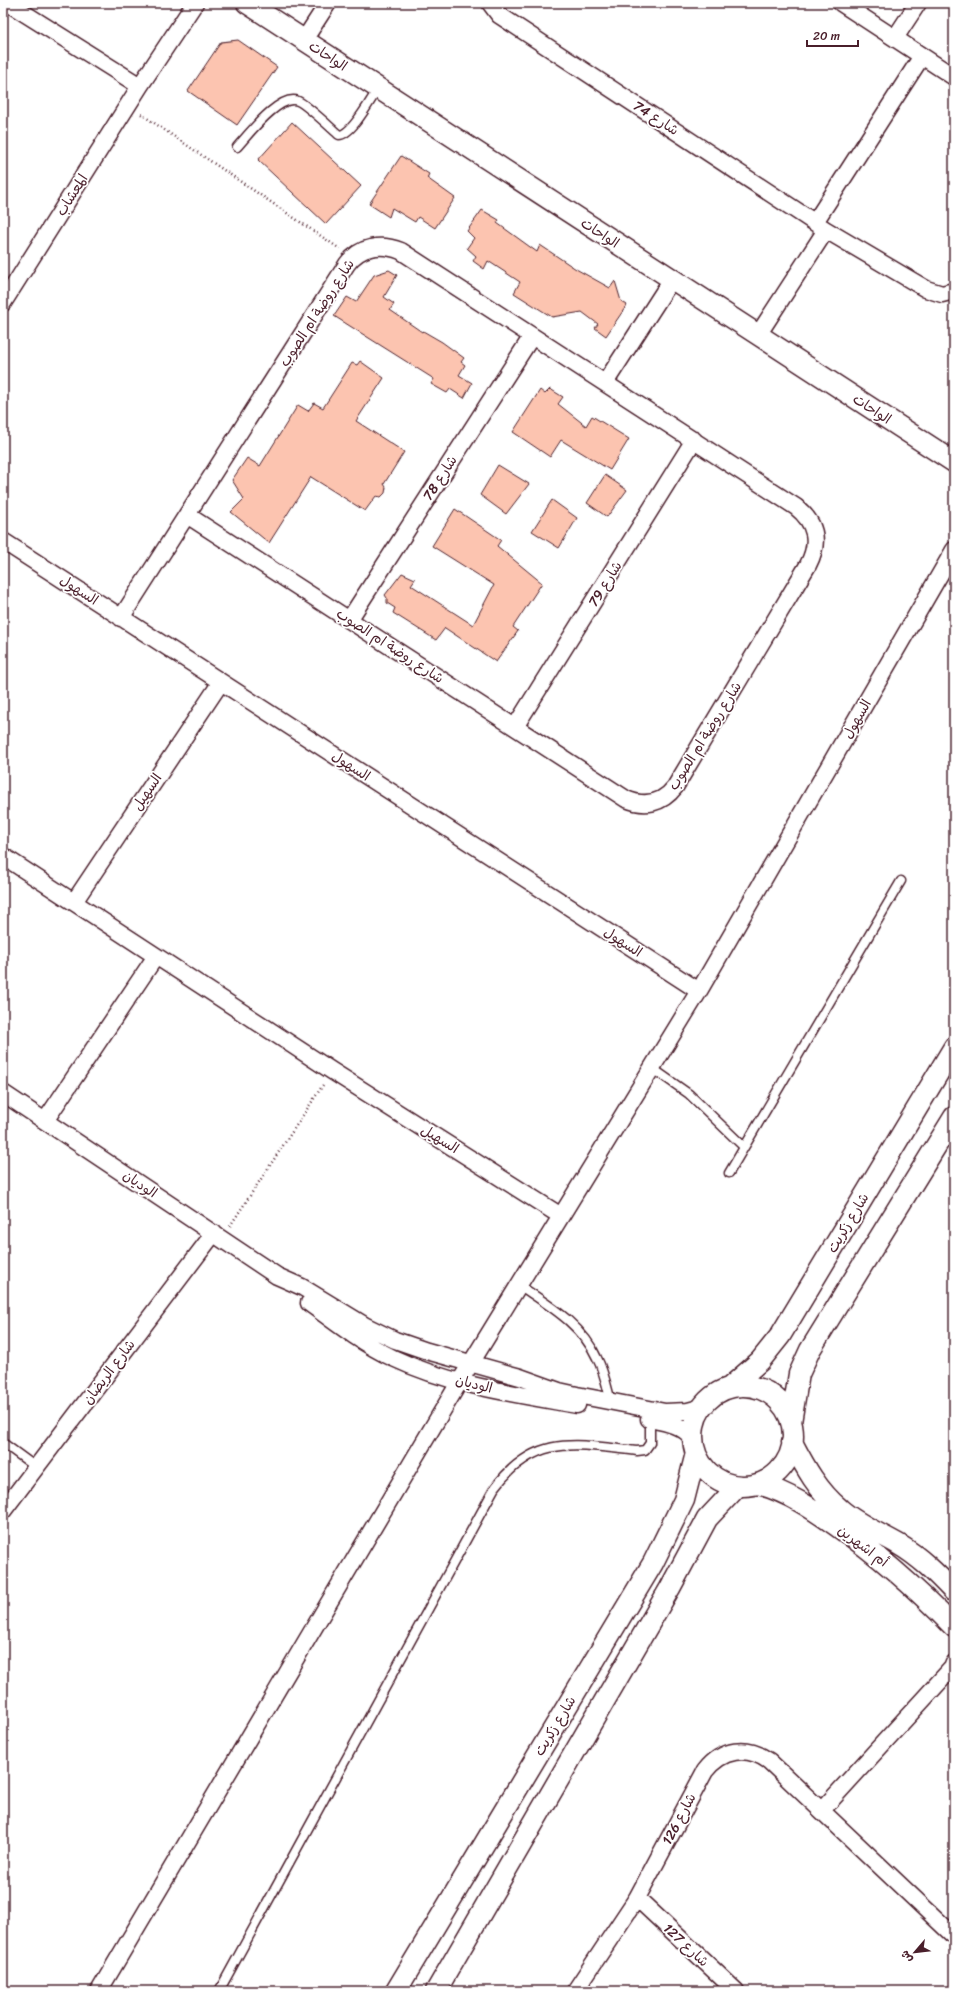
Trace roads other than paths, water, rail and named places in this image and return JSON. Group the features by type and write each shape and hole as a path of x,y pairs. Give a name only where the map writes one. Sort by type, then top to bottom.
{"street":[{"path":"8,3 140,86"},
{"name":"المعشاب","path":"3,303 140,86 195,3"},
{"name":"الواحات","path":"247,3 954,462"},
{"path":"304,40 328,3"},
{"name":"شارع 74","path":"490,3 499,15 821,226 926,289 942,294 954,292"},
{"path":"841,3 954,77"},
{"path":"895,38 918,3"},
{"path":"758,335 922,56"},
{"name":"شارع روضة ام الصوب","path":"121,618 352,257 365,249 372,247 387,246 394,248 694,440 805,514 813,528 816,544 808,565 675,787 669,794 653,803 634,802 187,515"},
{"path":"605,383 672,279"},
{"name":"شارع 78","path":"349,620 532,336"},
{"name":"شارع 79","path":"515,727 694,440"},
{"name":"السهول","path":"3,541 699,991"},
{"name":"السهول","path":"561,1216 699,991 954,550"},
{"name":"السهيل","path":"74,902 221,682"},
{"name":"السهيل","path":"3,856 332,1071 561,1216"},
{"path":"45,1121 156,956"},
{"name":"شارع زكريت","path":"729,1388 760,1361 780,1336 954,1047"},
{"name":"الوديان","path":"3,1093 278,1276 305,1300 378,1350 419,1369 460,1381 542,1400 650,1419 688,1432 695,1446"},
{"path":"792,1432 786,1410 777,1400 767,1393 755,1388 742,1386 729,1388 715,1396 703,1407 694,1427 695,1446 709,1472 728,1484 748,1485 775,1475 782,1468 789,1456 792,1432 796,1386 810,1350 954,1117"},
{"path":"99,1991 460,1381 561,1216"},
{"name":"شارع الريضان","path":"3,1511 218,1236"},
{"name":"الوديان","path":"278,1276 302,1287 385,1336 427,1351 520,1377 559,1391 611,1402 665,1412 688,1411 703,1407"},
{"name":"أم اشهرين","path":"792,1432 804,1464 828,1498 853,1528 913,1585 954,1627"},
{"name":"شارع زكريت","path":"396,1991 653,1563 684,1500 695,1446"},
{"name":"شارع زكريت","path":"436,1991 670,1588 707,1519 748,1485"},
{"name":"أم اشهرين","path":"748,1485 774,1489 853,1528 911,1552 952,1586"},
{"path":"822,1810 953,1666"},
{"name":"شارع 126","path":"576,1991 636,1898 705,1771 711,1764 726,1754 744,1751 762,1756 822,1810 954,1936"},
{"name":"شارع 127","path":"636,1898 736,1991"}],"lane":[{"path":"237,147 275,107 288,100 298,101 339,135 343,134 353,126 378,89"},
{"path":"729,1173 901,881"},
{"path":"652,1068 689,1094 744,1147"},
{"path":"519,1285 561,1315 581,1334 597,1356 611,1402"},
{"path":"220,1991 494,1489 504,1476 529,1455 560,1445 576,1444 637,1451 646,1450 650,1443 650,1419"},
{"path":"3,1443 37,1468"}]}
